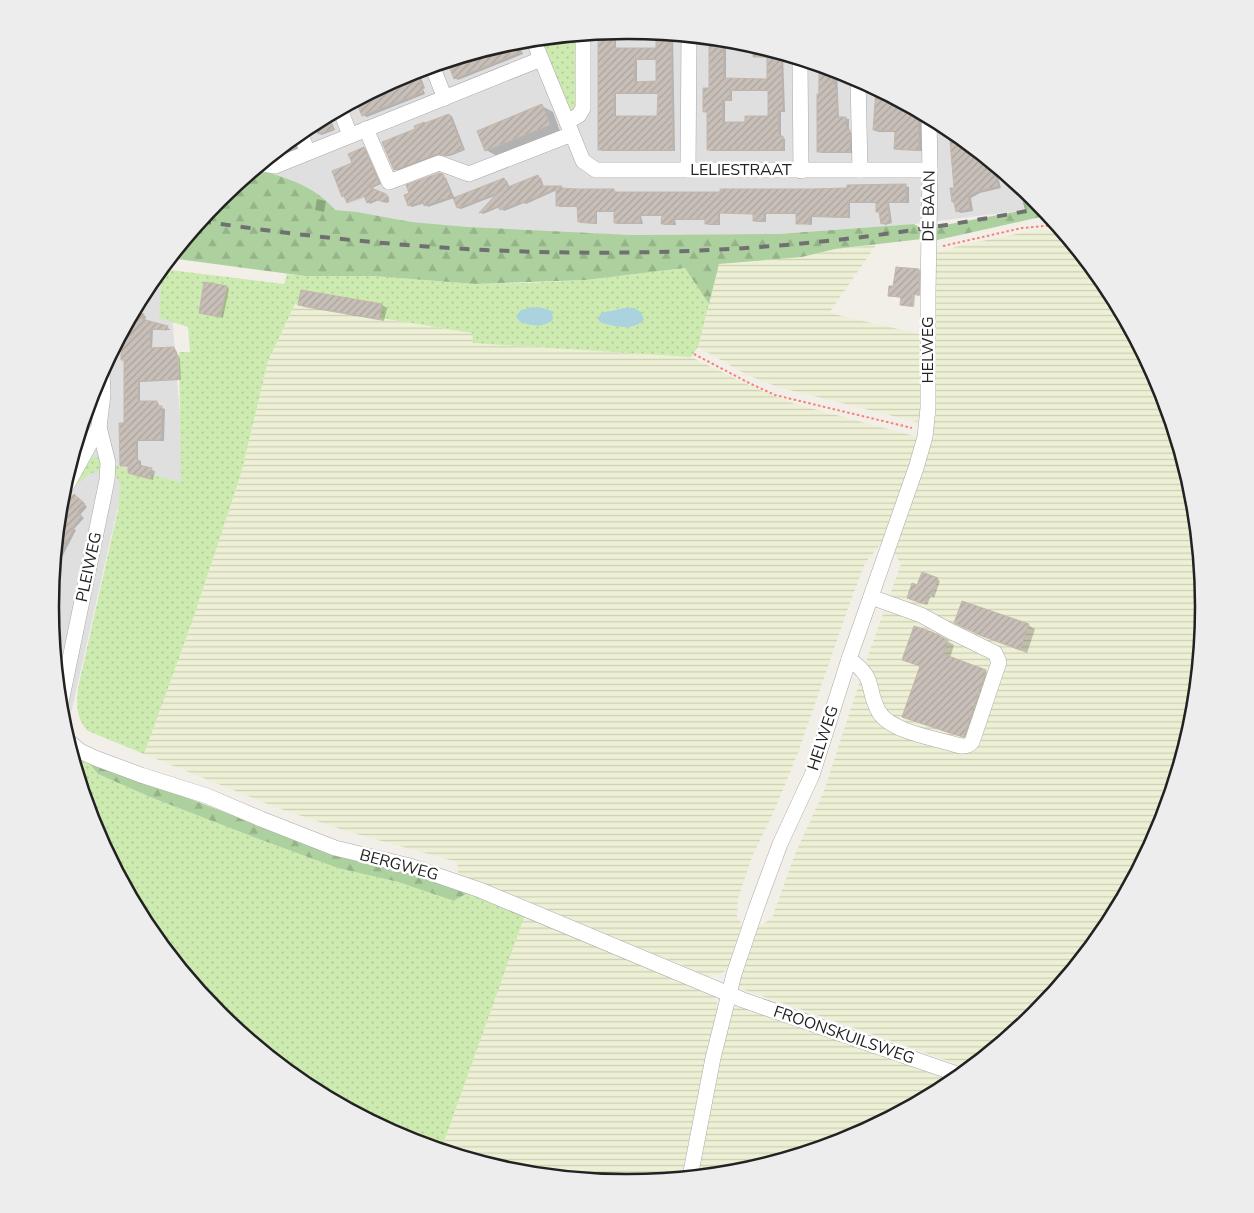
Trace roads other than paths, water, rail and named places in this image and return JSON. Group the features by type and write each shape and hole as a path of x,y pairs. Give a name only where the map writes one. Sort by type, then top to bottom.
{"street":[{"path":"366,130 388,182 439,163 469,174 569,128 583,108 583,41"},
{"path":"688,170 689,43"},
{"name":"LELIESTRAAT","path":"536,47 583,161 596,170 930,170"},
{"path":"270,165 275,166 541,59"},
{"path":"800,66 801,170"},
{"path":"435,73 445,98"},
{"path":"858,88 860,170"},
{"path":"342,116 350,136"},
{"name":"DE BAAN","path":"928,294 929,126"},
{"path":"303,140 308,152"},
{"name":"HELWEG","path":"691,1170 713,1058 729,993 780,844 812,774 849,659 916,468 926,431 928,408 928,294"},
{"path":"78,466 99,427 103,388"},
{"name":"PLEIWEG","path":"65,684 107,480 108,463 99,427"},
{"path":"849,659 865,672 870,681 879,711 890,723 953,744 969,746 972,742 999,662 995,653 921,615 871,597"},
{"name":"BERGWEG","path":"78,748 95,758 207,796 335,848 410,866 480,890 729,993"},
{"name":"FROONSKUILSWEG","path":"729,993 743,1000 952,1072"}],"water":[{"path":"533,307 552,311 553,320 537,326 520,322 516,316 521,310"},
{"path":"623,308 634,308 641,312 644,320 634,326 623,327 605,324 598,319 601,313"}],"railway":[{"path":"209,222 272,231 415,246 558,252 630,252 773,246 841,240 942,226 1033,210"}]}
